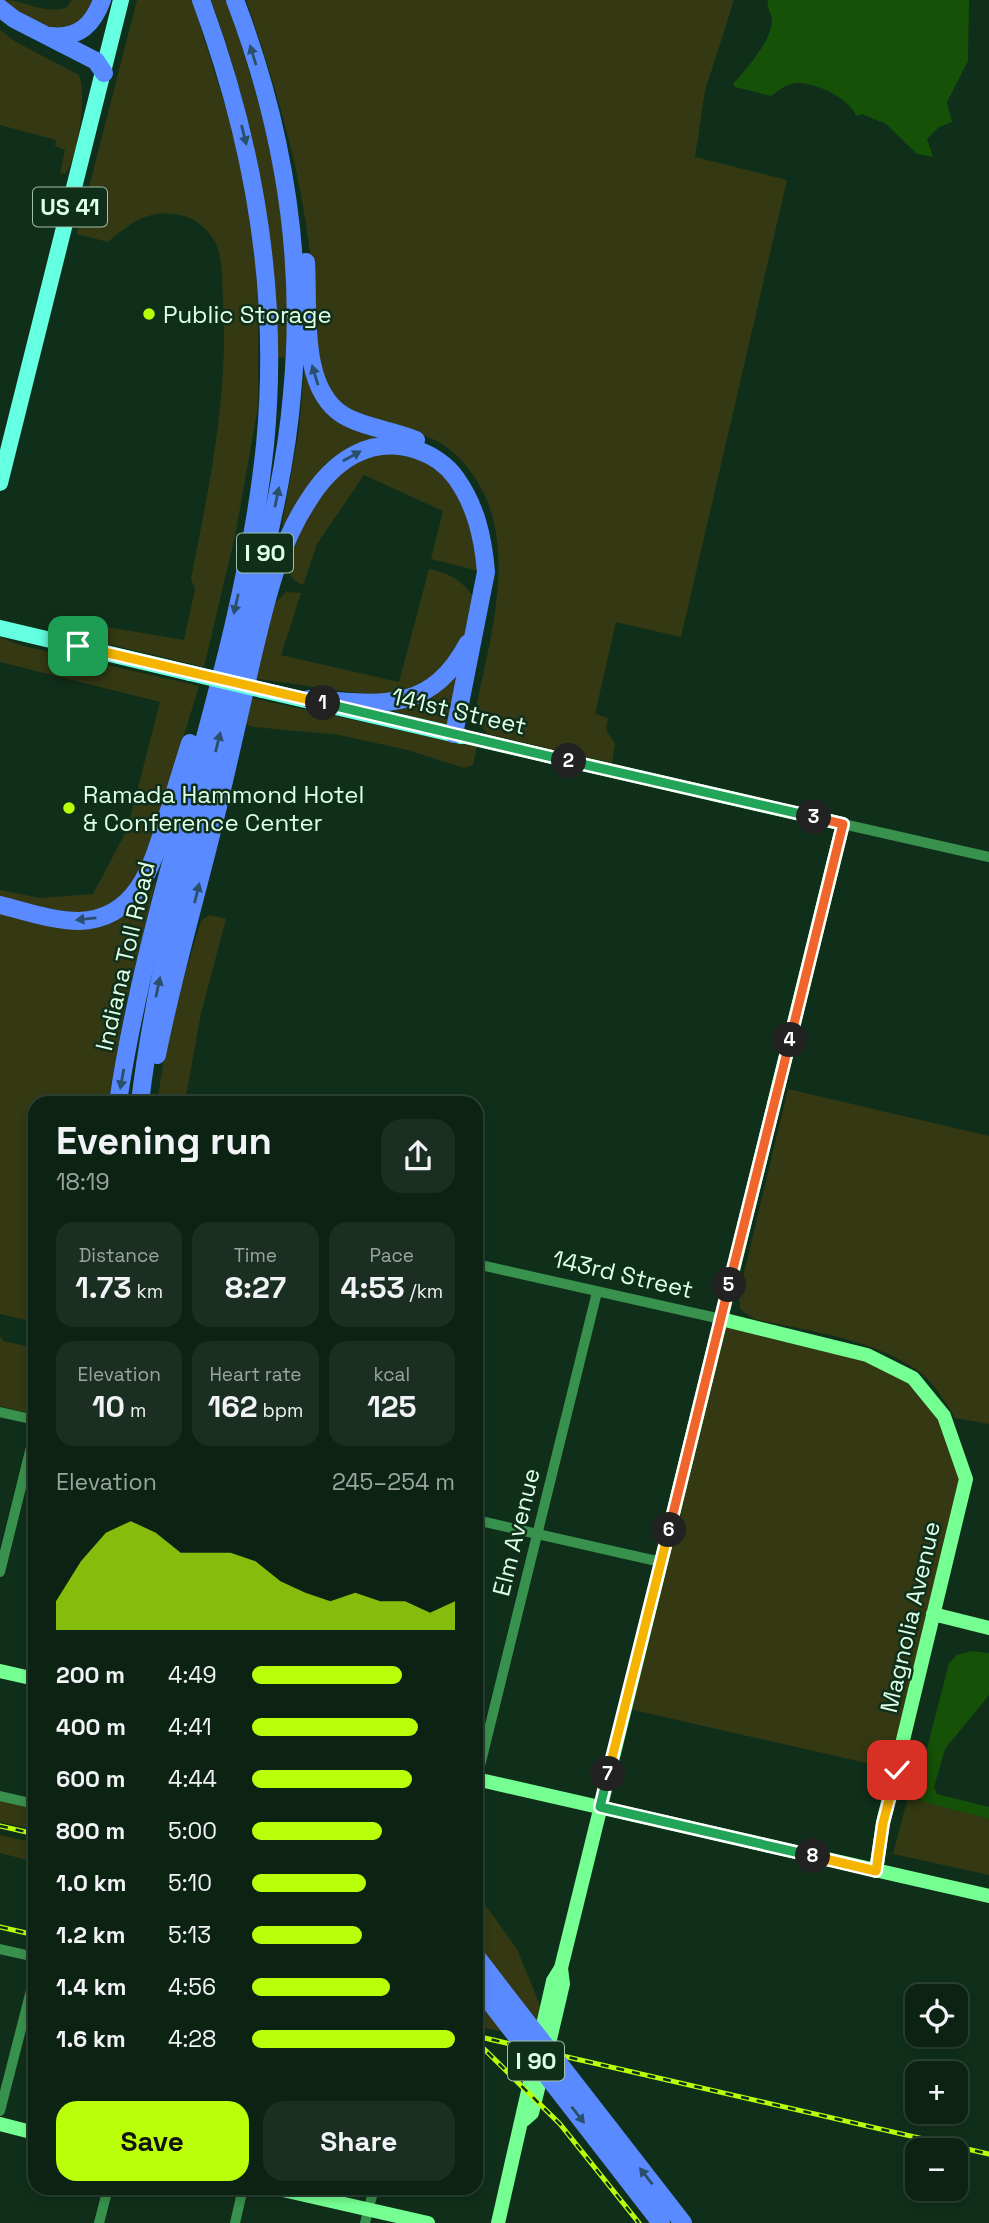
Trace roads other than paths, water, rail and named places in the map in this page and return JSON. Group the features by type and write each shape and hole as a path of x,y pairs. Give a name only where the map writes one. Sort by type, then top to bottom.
{"highway":[{"path":"41,33 61,37 77,34 94,18 102,0"},
{"name":"Indiana Toll Road","path":"119,1096 138,1000 224,655 258,491 267,419 269,348 257,199 233,94 201,0"},
{"name":"Indiana Toll Road","path":"141,1096 167,946 269,536 287,440 295,350 293,250 280,151 235,0"},
{"path":"0,8 96,61 104,73"},
{"path":"0,20 93,71 104,73"},
{"path":"262,84 279,115 298,203 306,258 311,366 316,383 326,401 343,415 435,448 457,464 472,484 486,513 495,569 493,596 458,735"},
{"path":"150,1096 160,1039 263,617 283,547 308,499 340,463 372,447 405,446 440,462 454,475 477,518 484,544 486,572 458,735"},
{"path":"309,699 392,702 412,699 431,689 461,656 482,604"},
{"path":"0,905 57,918 84,920 106,915 135,895 152,866 204,698 224,655"},
{"name":"I 90","path":"483,1965 603,2134 661,2223"},
{"name":"I 90","path":"483,1992 603,2134 683,2223"}],"main road":[{"name":"US 41","path":"0,482 121,0"},
{"name":"141st Street","path":"0,628 458,735"}],"street":[{"name":"141st Street","path":"458,735 989,857"},
{"path":"498,2223 524,2120 532,2113 564,1984 561,1968 843,824"},
{"name":"143rd Street","path":"483,1266 867,1355 913,1378 944,1416"},
{"name":"Elm Avenue","path":"483,1752 597,1292"},
{"path":"0,1412 28,1418"},
{"name":"Magnolia Avenue","path":"876,1871 883,1823 966,1479 944,1416"},
{"path":"0,1572 28,1459"},
{"path":"483,1522 661,1562"},
{"path":"933,1615 989,1628"},
{"path":"0,1671 28,1677"},
{"path":"483,1782 989,1896"},
{"path":"0,1796 28,1802"},
{"path":"0,1949 28,1955"},
{"path":"0,2111 28,2002"},
{"path":"0,2124 28,2131"},
{"path":"99,2223 106,2195"},
{"path":"234,2223 241,2195"},
{"path":"297,2195 367,2216 428,2223"},
{"path":"367,2216 372,2195"}],"railway":[{"path":"0,1826 28,1832"},
{"path":"0,1927 28,1933"},
{"path":"483,2038 989,2154"},
{"path":"483,2048 560,2124 639,2223"}],"place":[{"name":"Public Storage","path":"149,314"},
{"name":"Ramada Hammond Hotel & Conference Center","path":"69,808"}]}
